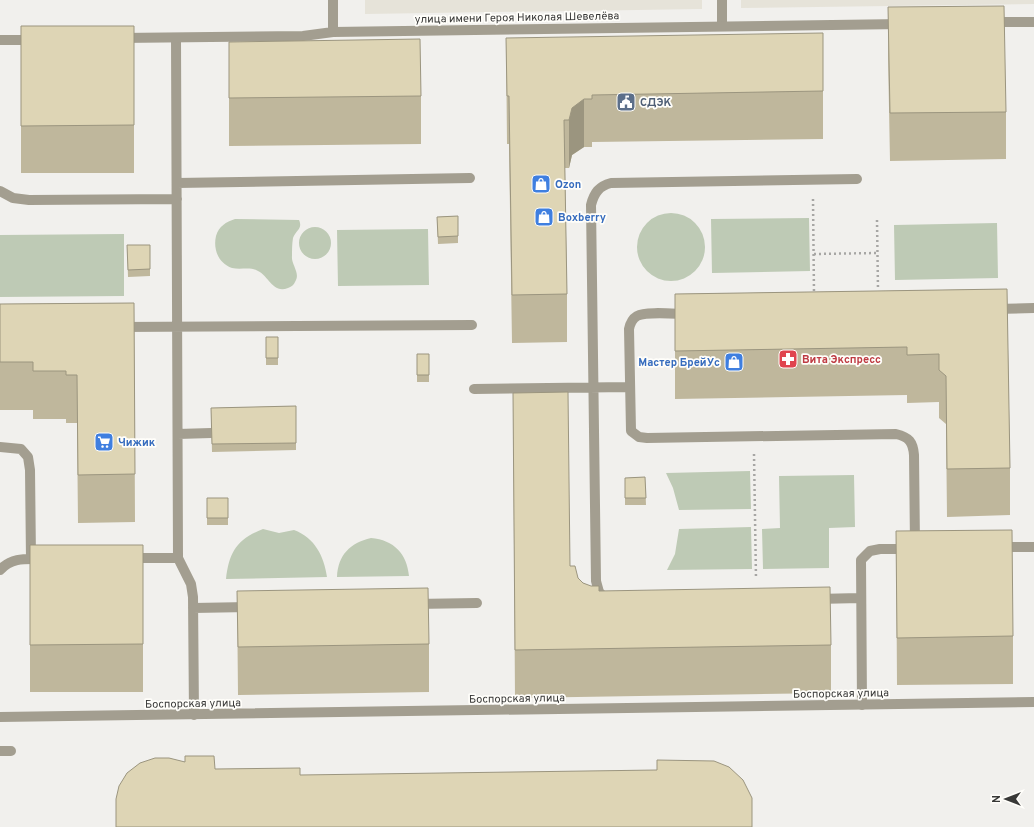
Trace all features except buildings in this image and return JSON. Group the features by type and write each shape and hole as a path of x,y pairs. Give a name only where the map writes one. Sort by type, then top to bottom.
{"street":[{"path":"333,0 333,32"},
{"path":"722,0 722,26"},
{"path":"982,22 1034,22"},
{"name":"улица имени Героя Николая Шевелёва","path":"107,38 303,36 333,32 914,23"},
{"path":"176,38 178,558 191,584 193,608 194,715"},
{"path":"0,40 46,39"},
{"path":"177,183 470,178"},
{"path":"612,601 607,599 599,592 596,581 591,205 594,194 602,185 619,182 857,179"},
{"path":"0,191 13,198 29,200 177,199"},
{"path":"986,309 1034,308"},
{"path":"699,313 645,314 637,316 631,322 629,329 631,431 639,437 896,434 906,436 913,444 919,548 880,549 870,551 861,560 860,598 862,704"},
{"path":"108,328 472,325"},
{"path":"474,389 629,387"},
{"path":"178,434 211,433"},
{"path":"0,447 21,449 28,457 30,470 31,559"},
{"path":"987,547 1034,547"},
{"path":"0,570 7,562 19,559 54,558"},
{"path":"116,558 178,558"},
{"path":"808,599 860,598"},
{"path":"406,604 477,603"},
{"path":"193,608 256,607"},
{"name":"Боспорская улица","path":"0,717 1034,702"},
{"path":"0,751 11,751"}],"path":[{"path":"813,199 814,294"},
{"path":"877,220 878,290"},
{"path":"814,254 878,253"},
{"path":"754,451 756,579"}],"shaded area":[{"path":"365,0 702,0 702,9 365,14"},
{"path":"741,0 1034,0 1034,4 741,8"}],"green space":[{"path":"664,213 678,213 690,218 700,228 705,240 705,254 700,266 690,276 678,281 664,281 652,276 642,266 637,254 637,240 642,228 652,218"},
{"path":"809,218 810,271 712,273 711,219"},
{"path":"235,219 299,220 300,228 294,235 292,242 292,259 297,279 292,286 283,289 278,288 256,270 232,268 223,263 216,251 216,236 223,225"},
{"path":"997,223 998,278 895,280 894,225"},
{"path":"315,227 321,228 328,234 331,243 330,249 324,256 315,259 309,258 302,252 299,243 300,237 306,230"},
{"path":"428,229 429,285 338,286 337,230"},
{"path":"124,234 124,296 0,297 0,235"},
{"path":"750,471 751,509 679,510 673,488 666,473"},
{"path":"854,475 855,527 829,528 829,568 763,569 762,529 780,528 779,476"},
{"path":"751,527 752,569 667,570 675,554 679,529"},
{"path":"263,529 279,533 294,530 308,538 321,555 327,577 226,579 229,561 236,548 247,537"},
{"path":"371,538 379,539 393,545 398,550 408,568 409,576 337,577 340,562 346,551 357,543"}],"place":[{"name":"СДЭК","path":"626,102"},
{"name":"Ozon","path":"541,184"},
{"name":"Boxberry","path":"544,217"},
{"name":"Вита Экспресс","path":"788,359"},
{"name":"Мастер БрейУc","path":"734,362"},
{"name":"Чижик","path":"104,442"}]}
